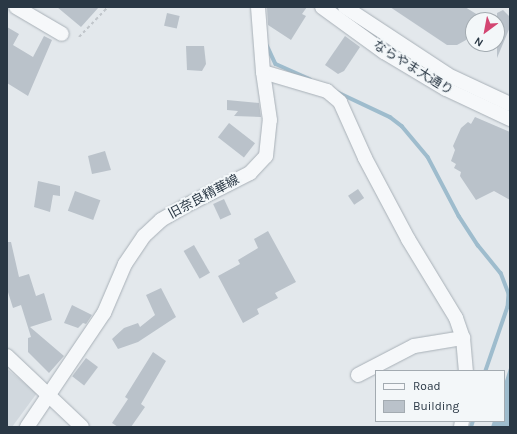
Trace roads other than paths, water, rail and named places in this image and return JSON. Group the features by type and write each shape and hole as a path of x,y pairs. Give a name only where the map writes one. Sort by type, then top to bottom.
{"street":[{"path":"16,7 62,34"},
{"name":"旧奈良精華線","path":"27,427 104,313 125,264 144,236 161,220 250,173 266,156 270,120 263,72 258,7"},
{"name":"ならやま大通り","path":"322,7 384,52 446,89 510,119"},
{"name":"ならやま大通り","path":"345,7 448,76 510,104"},
{"path":"263,72 327,91 340,102 369,165 408,239 456,318 463,338 466,370"},
{"path":"358,375 414,346 463,338"},
{"path":"7,356 47,396 82,427"}],"water":[{"path":"510,365 510,427 491,427 493,422 505,422 505,381"}],"waterway":[{"path":"266,43 276,64 310,79"},
{"path":"337,92 390,117 402,126 428,157 459,216 478,245 501,273 509,294 508,307 486,370"},
{"path":"471,427 473,422"}]}
